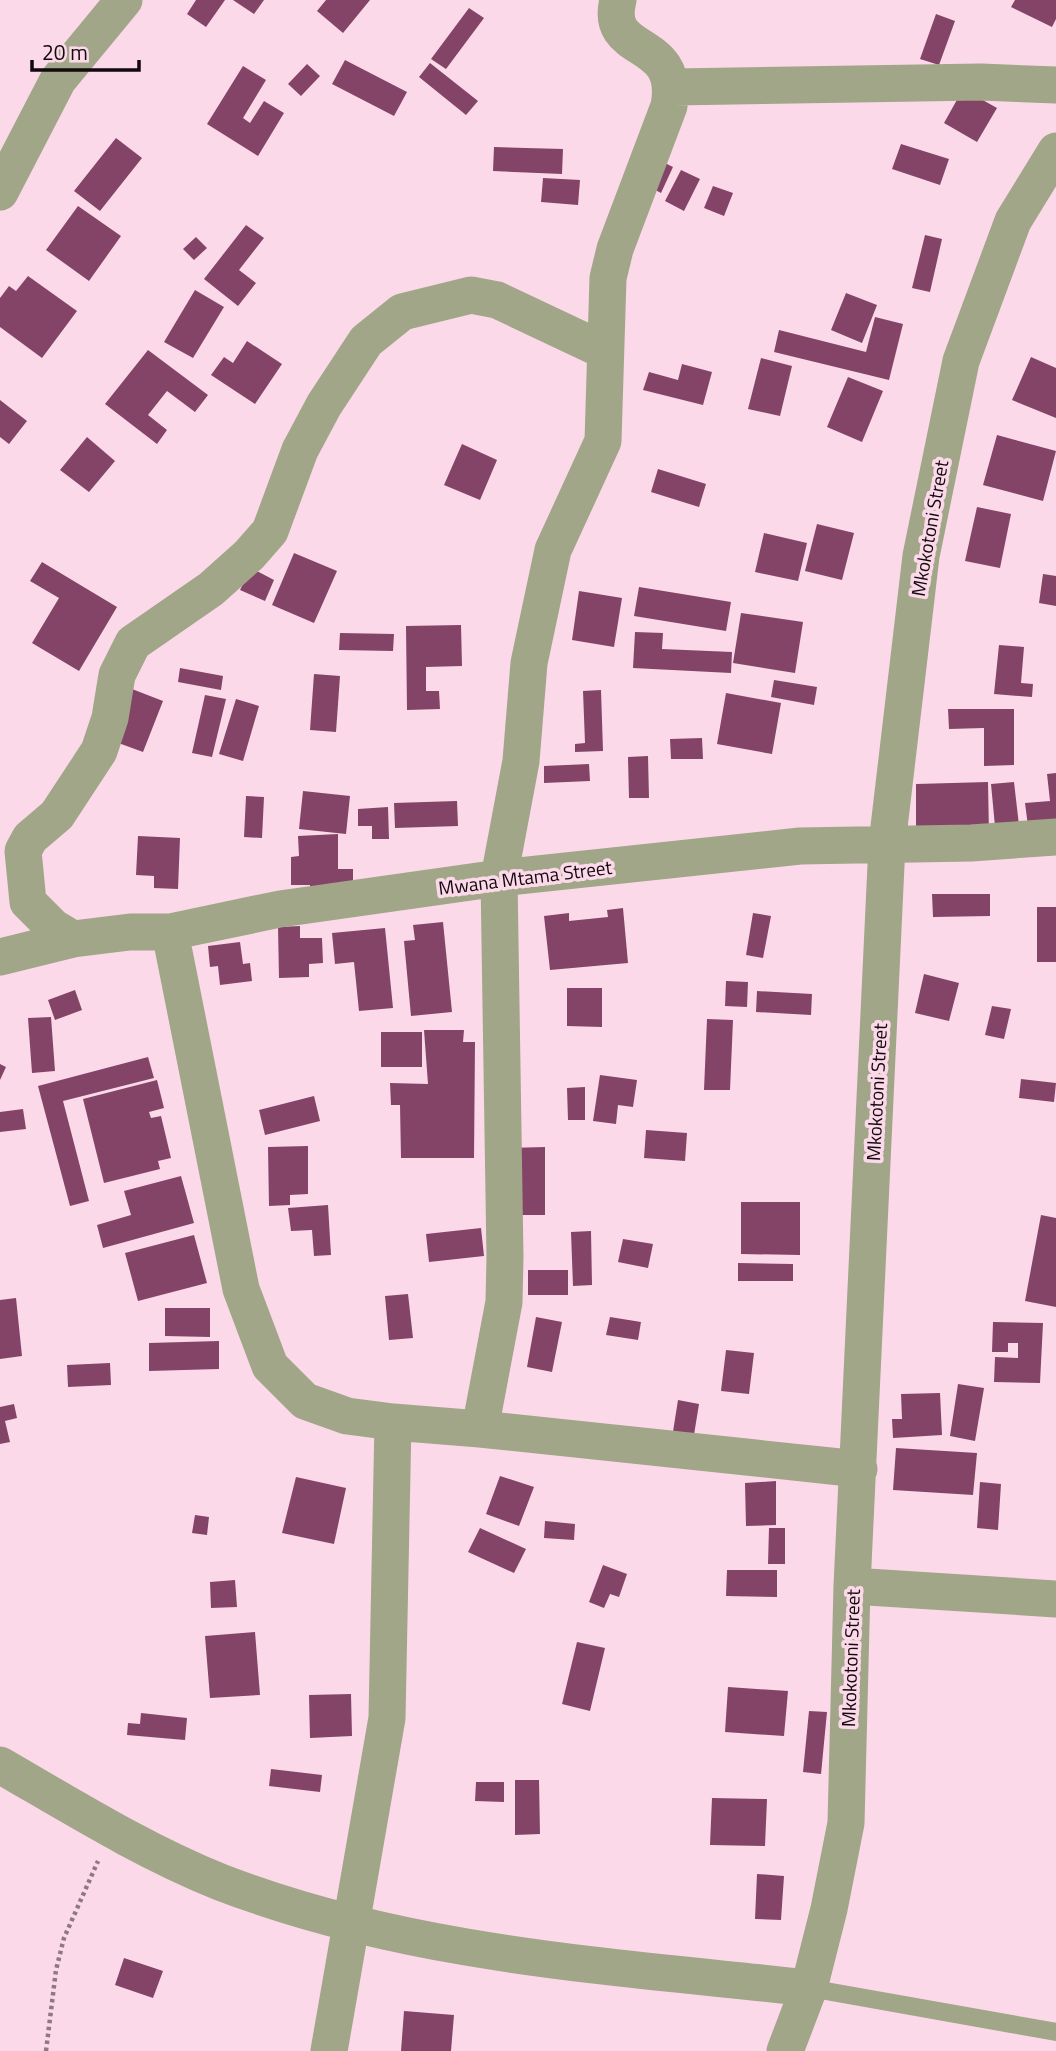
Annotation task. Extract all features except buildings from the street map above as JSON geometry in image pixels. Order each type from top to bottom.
[{"type":"street","points":[[0,192],[58,80],[124,0]]},
{"type":"street","points":[[480,1429],[504,1302],[499,878],[522,761],[529,663],[554,550],[603,441],[608,278],[669,106],[673,87],[669,72],[662,61],[623,35],[616,24],[618,0]]},
{"type":"street","points":[[673,87],[981,82],[1056,85]]},
{"type":"street","name":"Mkokotoni Street","points":[[785,2051],[809,1988],[829,1909],[846,1823],[852,1586],[887,844],[921,556],[961,361],[1013,221],[1056,151]]},
{"type":"street","points":[[73,939],[53,927],[28,902],[23,851],[30,838],[57,815],[99,751],[110,718],[117,675],[133,643],[211,589],[249,555],[270,531],[300,450],[324,405],[366,341],[402,312],[471,295],[497,300],[605,351]]},
{"type":"street","name":"Mwana Mtama Street","points":[[0,957],[73,939],[130,932],[170,932],[280,909],[499,878],[800,846],[971,843],[1056,836]]},
{"type":"street","points":[[170,932],[241,1289],[270,1366],[306,1401],[347,1416],[393,1422],[859,1469]]},
{"type":"street","points":[[329,2051],[387,1718],[393,1422]]},
{"type":"street","points":[[852,1586],[1056,1599]]},
{"type":"street","points":[[0,1765],[112,1829],[220,1881],[352,1924],[432,1943],[517,1958],[809,1988]]},
{"type":"lane","points":[[809,1988],[1056,2032]]},
{"type":"path","points":[[46,2051],[55,1970],[64,1938],[112,1829]]}]
